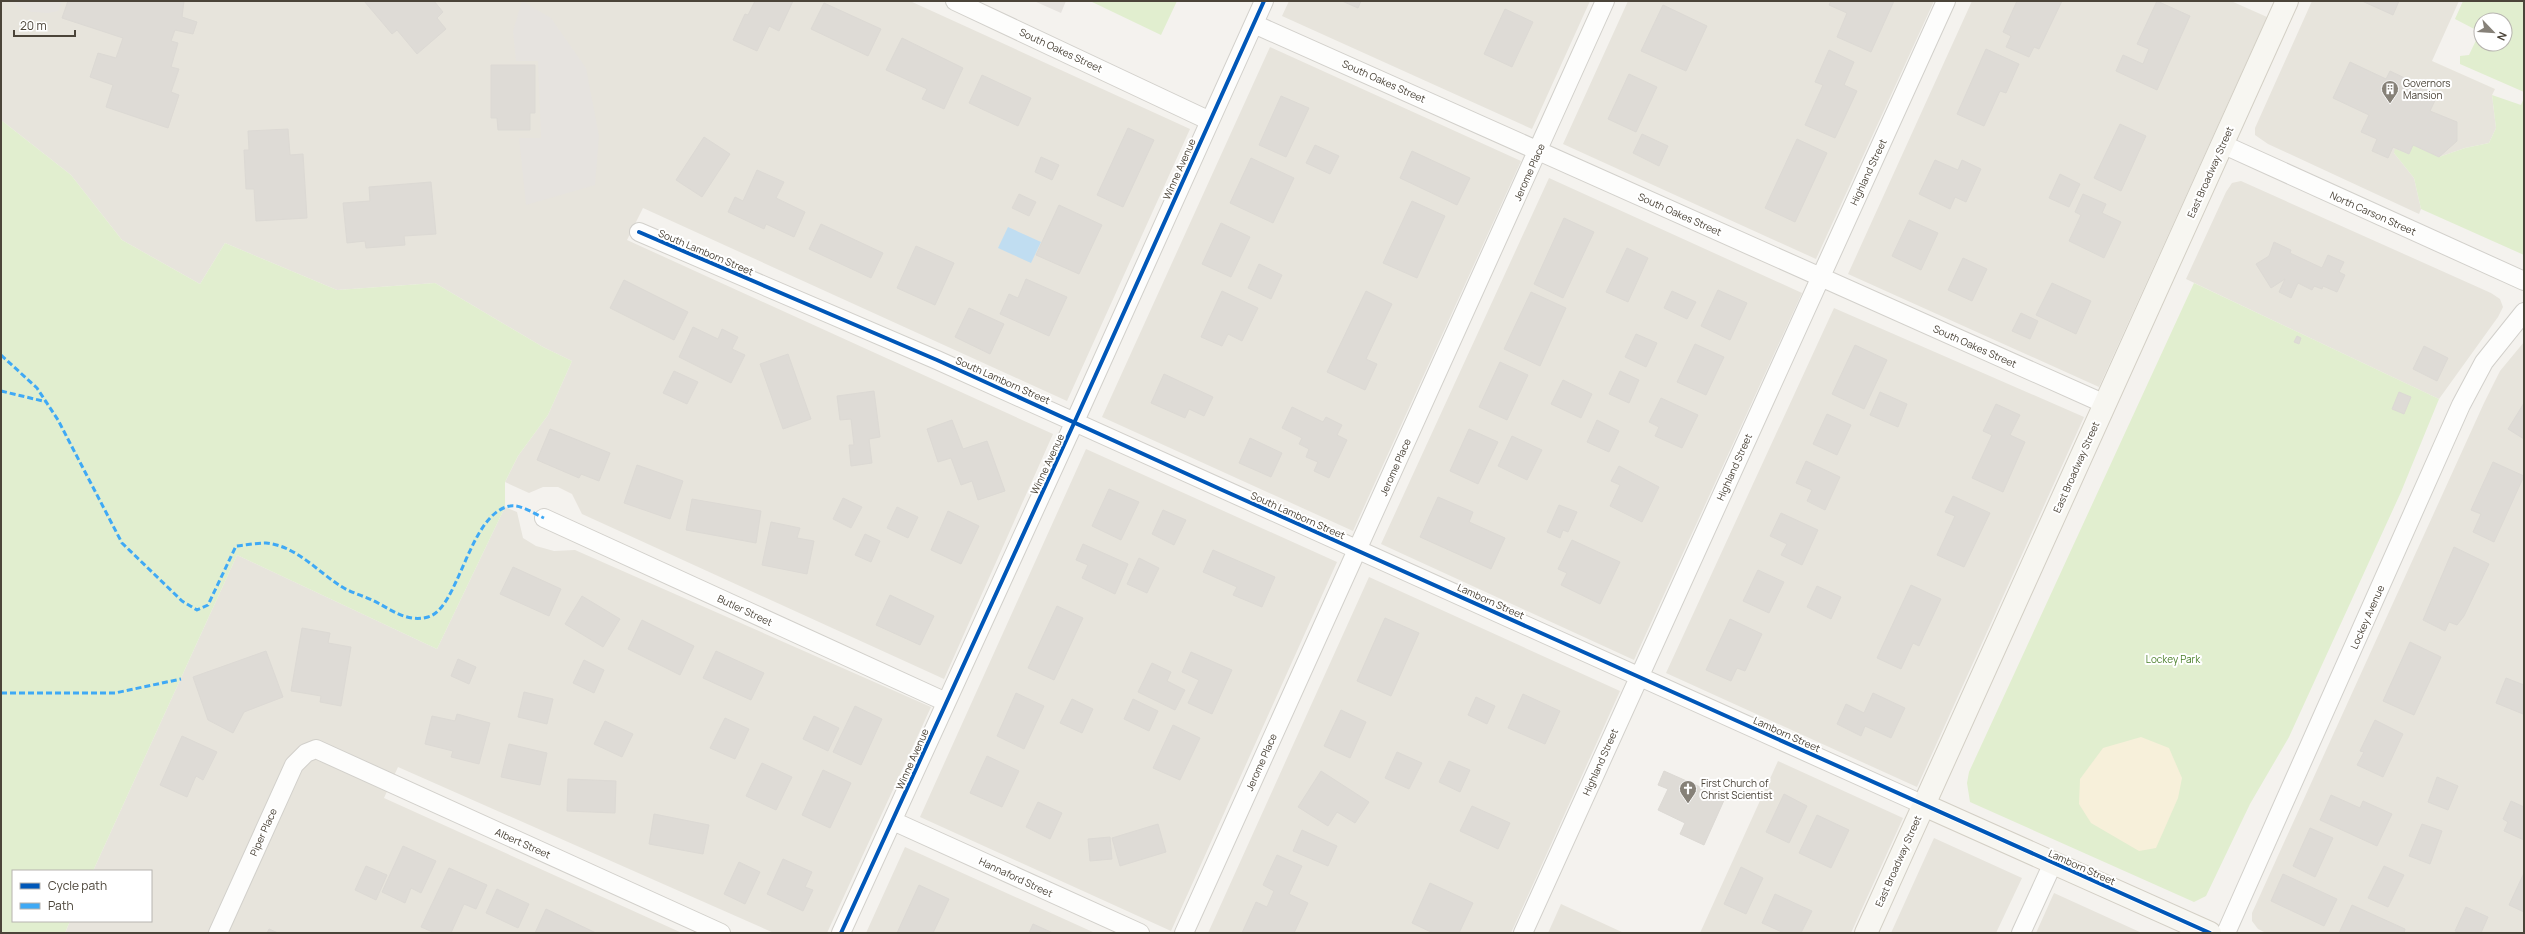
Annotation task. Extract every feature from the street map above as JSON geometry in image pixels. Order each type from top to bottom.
[{"type":"street","name":"South Oakes Street","points":[[955,1],[1210,120]]},
{"type":"street","name":"Winne Avenue","points":[[841,933],[1075,421],[1264,1]]},
{"type":"street","name":"Jerome Place","points":[[1184,933],[1605,1]]},
{"type":"street","name":"Highland Street","points":[[1523,933],[1638,676],[1946,1]]},
{"type":"street","name":"East Broadway Street","points":[[1866,933],[2222,144],[2284,2]]},
{"type":"street","name":"South Oakes Street","points":[[1254,24],[2105,404]]},
{"type":"street","name":"North Carson Street","points":[[2222,144],[2524,281]]},
{"type":"street","name":"South Lamborn Street","points":[[639,232],[1075,421],[1220,489],[1358,550]]},
{"type":"street","name":"Lockey Avenue","points":[[2226,933],[2461,405],[2484,362],[2524,312]]},
{"type":"street","name":"Butler Street","points":[[544,518],[946,702]]},
{"type":"street","name":"Lamborn Street","points":[[1358,550],[2210,933]]},
{"type":"street","name":"Piper Place","points":[[218,933],[294,764],[306,753],[316,749],[325,752]]},
{"type":"street","name":"Albert Street","points":[[325,752],[721,933]]},
{"type":"street","name":"Hannaford Street","points":[[893,821],[1140,933]]},
{"type":"street","points":[[2021,933],[2053,863]]},
{"type":"shaded area","points":[[1,1],[910,1],[1190,129],[1067,401],[643,208],[627,240],[1053,434],[944,679],[582,514],[572,494],[558,487],[543,487],[529,493],[505,482],[518,456],[548,415],[572,361],[543,347],[435,283],[337,290],[225,243],[200,284],[122,240],[71,175],[1,120]]},
{"type":"shaded area","points":[[13,1],[62,1],[58,11],[48,13],[32,12],[16,5]]},
{"type":"shaded area","points":[[522,1],[551,18],[586,68],[599,136],[595,185],[526,205],[519,138],[541,138],[538,61],[516,61],[513,31]]},
{"type":"shaded area","points":[[1034,1],[1066,1],[1061,13]]},
{"type":"shaded area","points":[[1289,1],[1590,1],[1532,129],[1282,16]]},
{"type":"shaded area","points":[[1628,1],[1934,1],[1816,259],[1563,144]]},
{"type":"shaded area","points":[[1972,1],[2231,1],[2267,17],[2099,387],[1848,274]]},
{"type":"shaded area","points":[[2312,1],[2459,1],[2432,61],[2495,89],[2492,95],[2496,128],[2489,143],[2465,148],[2439,157],[2414,145],[2409,154],[2394,153],[2414,178],[2421,209],[2419,214],[2268,144],[2255,135],[2255,128]]},
{"type":"shaded area","points":[[1270,47],[1521,161],[1353,531],[1102,417]]},
{"type":"shaded area","points":[[1549,178],[1802,293],[1634,660],[1381,544]]},
{"type":"shaded area","points":[[2241,181],[2491,293],[2500,299],[2503,307],[2498,317],[2439,399],[2186,279],[2226,192],[2232,183]]},
{"type":"shaded area","points":[[1834,308],[2084,417],[1917,787],[1666,673]]},
{"type":"shaded area","points":[[2524,342],[2524,933],[2266,933],[2258,929],[2252,921],[2252,913],[2484,403],[2500,371]]},
{"type":"shaded area","points":[[1086,449],[1337,562],[1171,931],[920,817]]},
{"type":"shaded area","points":[[505,507],[517,512],[523,538],[536,546],[554,551],[575,550],[931,707],[827,933],[774,933],[398,767],[384,798],[682,933],[65,933],[70,922],[152,922],[152,870],[93,870],[237,555],[437,649]]},
{"type":"shaded area","points":[[1369,577],[1620,691],[1511,933],[1208,933]]},
{"type":"shaded area","points":[[1778,761],[1903,818],[1851,933],[1700,933]]},
{"type":"shaded area","points":[[1934,838],[2022,878],[1996,933],[1891,933]]},
{"type":"shaded area","points":[[905,847],[1095,933],[866,933]]},
{"type":"shaded area","points":[[2054,893],[2142,933],[2036,933]]},
{"type":"shaded area","points":[[1561,904],[1624,933],[1548,933]]},
{"type":"green space","points":[[1090,1],[1177,1],[1161,35]]},
{"type":"green space","points":[[2463,1],[2524,1],[2524,92],[2460,64],[2460,56],[2469,55],[2473,47],[2473,52],[2513,52],[2513,12],[2473,12],[2473,28],[2455,19]]},
{"type":"green space","points":[[2492,95],[2521,105],[2524,98],[2524,255],[2421,209],[2414,178],[2394,153],[2395,149],[2409,154],[2413,145],[2439,157],[2465,148],[2489,143],[2496,128]]},
{"type":"green space","points":[[1,120],[71,175],[122,240],[200,284],[225,243],[337,290],[435,283],[543,347],[572,361],[548,415],[518,456],[505,482],[505,507],[437,649],[237,555],[93,870],[12,870],[12,922],[70,922],[65,933],[1,933]]},
{"type":"green space","name":"Lockey Park","points":[[2194,283],[2439,399],[2401,492],[2289,737],[2250,804],[2206,896],[2194,902],[1970,802],[1967,783],[1969,772]]},
{"type":"sand","points":[[2141,737],[2169,748],[2182,778],[2178,798],[2156,848],[2139,851],[2091,823],[2079,804],[2080,779],[2103,748]]},
{"type":"water","points":[[1008,227],[1041,242],[1031,263],[998,248]]},
{"type":"building","points":[[68,1],[184,1],[182,17],[197,22],[193,34],[175,30],[171,41],[178,43],[171,67],[179,69],[171,92],[179,95],[168,128],[106,107],[113,85],[90,77],[98,53],[116,58],[123,38],[62,18]]},
{"type":"building","points":[[364,1],[434,1],[443,12],[437,18],[446,29],[417,54],[397,30],[392,34]]},
{"type":"building","points":[[755,1],[793,1],[779,31],[769,26],[757,51],[733,40],[745,14],[748,15]]},
{"type":"building","points":[[1342,1],[1361,1],[1358,8]]},
{"type":"building","points":[[1831,1],[1894,1],[1871,52],[1837,37],[1847,13],[1829,5]]},
{"type":"building","points":[[2017,1],[2062,1],[2039,49],[2034,47],[2029,57],[2006,47],[2011,36],[2003,32]]},
{"type":"building","points":[[2157,1],[2190,16],[2157,90],[2116,71],[2123,55],[2143,64],[2149,49],[2137,44]]},
{"type":"building","points":[[2362,1],[2399,1],[2393,15]]},
{"type":"building","points":[[824,3],[881,29],[868,56],[811,29]]},
{"type":"building","points":[[1663,5],[1707,26],[1686,71],[1641,51]]},
{"type":"building","points":[[1505,9],[1533,22],[1512,67],[1484,54]]},
{"type":"building","points":[[902,38],[963,68],[944,109],[922,99],[927,89],[886,70]]},
{"type":"building","points":[[1986,49],[2019,64],[2006,93],[2000,91],[1984,126],[1957,114]]},
{"type":"building","points":[[1829,50],[1854,62],[1844,85],[1857,91],[1835,138],[1805,125],[1823,85],[1815,82]]},
{"type":"building","name":"Governors Mansion","points":[[2350,62],[2386,79],[2390,71],[2438,94],[2430,111],[2457,122],[2457,141],[2439,157],[2413,145],[2409,154],[2393,147],[2388,158],[2372,151],[2377,139],[2361,132],[2369,115],[2333,98]]},
{"type":"building","points":[[491,65],[535,65],[535,113],[530,113],[530,130],[498,130],[497,118],[491,118]]},
{"type":"building","points":[[1629,74],[1657,87],[1636,132],[1608,119]]},
{"type":"building","points":[[982,75],[1031,98],[1018,126],[969,103]]},
{"type":"building","points":[[1281,96],[1309,108],[1286,157],[1259,145]]},
{"type":"building","points":[[2120,124],[2146,136],[2121,191],[2094,178]]},
{"type":"building","points":[[1128,128],[1154,140],[1123,207],[1097,195]]},
{"type":"building","points":[[288,129],[290,155],[303,154],[307,218],[256,221],[254,189],[246,189],[244,150],[249,150],[248,131]]},
{"type":"building","points":[[1642,134],[1668,146],[1659,166],[1633,153]]},
{"type":"building","points":[[704,137],[730,154],[702,197],[676,180]]},
{"type":"building","points":[[1797,139],[1827,153],[1795,222],[1765,208]]},
{"type":"building","points":[[1315,145],[1339,156],[1330,174],[1306,163]]},
{"type":"building","points":[[1412,151],[1470,178],[1457,205],[1400,178]]},
{"type":"building","points":[[1041,157],[1059,165],[1052,180],[1035,172]]},
{"type":"building","points":[[1251,158],[1294,178],[1273,223],[1230,203]]},
{"type":"building","points":[[1935,160],[1958,170],[1962,160],[1981,169],[1966,202],[1955,197],[1950,209],[1919,194]]},
{"type":"building","points":[[757,170],[784,182],[776,198],[805,212],[794,237],[766,224],[764,229],[728,212],[735,197],[743,201]]},
{"type":"building","points":[[2060,174],[2080,184],[2069,207],[2049,198]]},
{"type":"building","points":[[431,182],[436,234],[404,236],[405,245],[366,248],[365,241],[347,243],[343,203],[370,201],[369,187]]},
{"type":"building","points":[[1019,194],[1036,202],[1029,216],[1012,208]]},
{"type":"building","points":[[2083,194],[2106,204],[2102,213],[2121,222],[2104,258],[2069,241],[2081,215],[2075,212]]},
{"type":"building","points":[[1412,201],[1445,216],[1417,278],[1383,263]]},
{"type":"building","points":[[1059,205],[1102,225],[1079,274],[1036,255]]},
{"type":"building","points":[[1564,218],[1594,232],[1563,298],[1534,284]]},
{"type":"building","points":[[1909,220],[1938,233],[1921,270],[1892,256]]},
{"type":"building","points":[[1221,223],[1250,237],[1231,277],[1202,264]]},
{"type":"building","points":[[821,224],[883,253],[871,278],[809,249]]},
{"type":"building","points":[[2274,242],[2291,250],[2290,253],[2322,268],[2328,255],[2344,262],[2339,272],[2345,275],[2337,292],[2323,286],[2322,289],[2314,286],[2312,290],[2298,283],[2291,298],[2279,292],[2285,279],[2271,288],[2256,264],[2269,256]]},
{"type":"building","points":[[916,246],[954,263],[935,305],[897,288]]},
{"type":"building","points":[[1627,248],[1648,258],[1628,302],[1606,292]]},
{"type":"building","points":[[1963,258],[1987,269],[1972,301],[1948,290]]},
{"type":"building","points":[[1259,264],[1282,275],[1271,299],[1248,288]]},
{"type":"building","points":[[1026,279],[1067,297],[1049,336],[1000,314],[1009,294],[1018,298]]},
{"type":"building","points":[[624,280],[688,312],[674,340],[610,308]]},
{"type":"building","points":[[2052,283],[2091,301],[2076,334],[2036,315]]},
{"type":"building","points":[[1718,290],[1747,303],[1730,340],[1701,326]]},
{"type":"building","points":[[1222,291],[1258,308],[1242,341],[1228,334],[1222,346],[1201,337]]},
{"type":"building","points":[[1366,291],[1392,304],[1366,359],[1377,364],[1365,390],[1327,372]]},
{"type":"building","points":[[1672,291],[1696,302],[1687,319],[1664,308]]},
{"type":"building","points":[[1531,292],[1566,308],[1540,366],[1504,349]]},
{"type":"building","points":[[969,308],[1004,324],[990,354],[955,337]]},
{"type":"building","points":[[2021,313],[2038,321],[2030,339],[2012,331]]},
{"type":"building","points":[[693,327],[718,339],[722,329],[738,337],[732,349],[745,355],[731,383],[679,357]]},
{"type":"building","points":[[1636,334],[1657,343],[1646,367],[1625,357]]},
{"type":"building","points":[[2297,336],[2301,338],[2299,344],[2294,342]]},
{"type":"building","points":[[1695,344],[1724,357],[1706,395],[1677,382]]},
{"type":"building","points":[[1855,345],[1887,360],[1864,409],[1832,394]]},
{"type":"building","points":[[2424,346],[2448,358],[2437,381],[2413,369]]},
{"type":"building","points":[[788,354],[811,419],[783,429],[760,364]]},
{"type":"building","points":[[1500,362],[1528,375],[1507,420],[1479,407]]},
{"type":"building","points":[[674,371],[698,382],[687,404],[663,393]]},
{"type":"building","points":[[1620,371],[1639,380],[1629,403],[1609,394]]},
{"type":"building","points":[[1164,374],[1213,397],[1204,416],[1189,409],[1185,418],[1151,403]]},
{"type":"building","points":[[1563,380],[1592,394],[1581,418],[1551,404]]},
{"type":"building","points":[[874,391],[880,437],[869,439],[872,463],[851,466],[849,445],[854,445],[851,419],[840,420],[837,396]]},
{"type":"building","points":[[1880,392],[1907,404],[1898,427],[1870,415]]},
{"type":"building","points":[[2399,392],[2411,397],[2404,414],[2392,409]]},
{"type":"building","points":[[1661,398],[1698,415],[1682,448],[1655,436],[1659,427],[1649,422]]},
{"type":"building","points":[[2524,403],[2524,439],[2508,429]]},
{"type":"building","points":[[1996,404],[2020,415],[2010,435],[2025,442],[2003,492],[1972,478],[1992,435],[1983,431]]},
{"type":"building","points":[[1292,407],[1323,422],[1326,417],[1342,425],[1337,435],[1347,440],[1329,478],[1314,471],[1318,462],[1306,457],[1309,449],[1299,444],[1302,438],[1282,428]]},
{"type":"building","points":[[1827,414],[1851,425],[1837,455],[1813,444]]},
{"type":"building","points":[[952,420],[963,449],[987,441],[1005,491],[978,500],[972,481],[961,485],[951,458],[938,462],[927,429]]},
{"type":"building","points":[[1597,420],[1619,431],[1609,452],[1587,442]]},
{"type":"building","points":[[550,429],[610,453],[599,481],[581,474],[579,478],[537,460]]},
{"type":"building","points":[[1469,429],[1498,442],[1478,484],[1450,471]]},
{"type":"building","points":[[1512,436],[1542,450],[1527,480],[1498,466]]},
{"type":"building","points":[[1250,438],[1282,453],[1271,477],[1239,463]]},
{"type":"building","points":[[1806,461],[1840,477],[1825,510],[1807,501],[1812,490],[1796,483]]},
{"type":"building","points":[[2493,462],[2524,476],[2494,542],[2473,532],[2481,514],[2471,510]]},
{"type":"building","points":[[637,465],[683,481],[670,519],[624,503]]},
{"type":"building","points":[[1619,466],[1659,487],[1642,522],[1610,506],[1620,485],[1611,481]]},
{"type":"building","points":[[1109,489],[1139,502],[1121,540],[1092,526]]},
{"type":"building","points":[[1953,496],[1990,513],[1964,567],[1937,555],[1955,516],[1945,512]]},
{"type":"building","points":[[1438,497],[1473,512],[1469,522],[1505,538],[1491,569],[1420,537]]},
{"type":"building","points":[[843,498],[862,507],[851,528],[833,519]]},
{"type":"building","points":[[692,499],[761,511],[756,543],[686,530]]},
{"type":"building","points":[[1559,505],[1577,512],[1568,532],[1563,530],[1560,538],[1547,532]]},
{"type":"building","points":[[897,507],[918,517],[908,538],[887,528]]},
{"type":"building","points":[[1163,510],[1186,520],[1174,545],[1152,534]]},
{"type":"building","points":[[948,511],[979,526],[961,564],[931,550]]},
{"type":"building","points":[[1781,513],[1818,530],[1802,565],[1781,555],[1787,544],[1770,536]]},
{"type":"building","points":[[771,522],[800,528],[797,538],[814,541],[807,574],[762,565]]},
{"type":"building","points":[[865,534],[880,541],[871,562],[855,555]]},
{"type":"building","points":[[1572,540],[1620,562],[1600,604],[1561,585],[1567,573],[1558,569]]},
{"type":"building","points":[[1083,544],[1128,564],[1115,594],[1082,578],[1088,565],[1076,560]]},
{"type":"building","points":[[2454,547],[2489,564],[2464,616],[2457,625],[2449,622],[2445,631],[2423,620]]},
{"type":"building","points":[[1213,550],[1275,577],[1262,607],[1233,595],[1237,587],[1203,572]]},
{"type":"building","points":[[1139,558],[1159,568],[1147,593],[1127,584]]},
{"type":"building","points":[[513,567],[561,589],[549,616],[500,594]]},
{"type":"building","points":[[1758,570],[1784,582],[1769,613],[1743,601]]},
{"type":"building","points":[[1911,585],[1941,599],[1919,646],[1913,643],[1901,669],[1877,658]]},
{"type":"building","points":[[1817,586],[1841,597],[1831,619],[1807,607]]},
{"type":"building","points":[[890,595],[934,616],[920,645],[876,625]]},
{"type":"building","points":[[582,596],[620,619],[603,647],[565,624]]},
{"type":"building","points":[[1057,606],[1083,618],[1054,680],[1028,668]]},
{"type":"building","points":[[1385,618],[1419,633],[1391,696],[1357,681]]},
{"type":"building","points":[[1730,619],[1762,634],[1745,671],[1737,668],[1731,681],[1706,670]]},
{"type":"building","points":[[642,620],[694,646],[680,675],[628,649]]},
{"type":"building","points":[[302,628],[330,633],[328,643],[351,647],[341,706],[320,702],[321,696],[291,691]]},
{"type":"building","points":[[2410,642],[2441,657],[2414,715],[2383,701]]},
{"type":"building","points":[[266,651],[283,697],[244,712],[233,733],[208,720],[193,677]]},
{"type":"building","points":[[716,651],[764,673],[751,700],[703,678]]},
{"type":"building","points":[[1191,652],[1232,670],[1212,714],[1188,703],[1199,680],[1182,672]]},
{"type":"building","points":[[458,659],[476,667],[469,684],[451,676]]},
{"type":"building","points":[[584,660],[604,670],[594,693],[573,683]]},
{"type":"building","points":[[1152,663],[1171,672],[1167,681],[1185,690],[1175,710],[1138,692]]},
{"type":"building","points":[[2506,678],[2524,685],[2523,714],[2496,703]]},
{"type":"building","points":[[524,692],[553,699],[547,724],[518,717]]},
{"type":"building","points":[[1016,693],[1044,706],[1024,749],[997,736]]},
{"type":"building","points":[[1873,693],[1905,708],[1891,738],[1865,726],[1861,736],[1837,724],[1846,704],[1864,713]]},
{"type":"building","points":[[1523,694],[1560,711],[1545,744],[1508,728]]},
{"type":"building","points":[[1476,697],[1495,706],[1487,724],[1468,715]]},
{"type":"building","points":[[1072,699],[1093,709],[1082,733],[1060,723]]},
{"type":"building","points":[[1133,699],[1158,711],[1149,731],[1124,719]]},
{"type":"building","points":[[855,706],[882,719],[861,765],[833,752]]},
{"type":"building","points":[[1341,710],[1366,722],[1350,758],[1324,746]]},
{"type":"building","points":[[457,714],[490,723],[479,764],[451,757],[453,751],[425,744],[432,716],[455,721]]},
{"type":"building","points":[[814,716],[839,728],[828,751],[803,739]]},
{"type":"building","points":[[725,718],[749,729],[735,759],[710,748]]},
{"type":"building","points":[[2375,720],[2403,734],[2383,777],[2357,765],[2364,752],[2360,751]]},
{"type":"building","points":[[605,721],[633,734],[622,757],[594,744]]},
{"type":"building","points":[[1173,725],[1200,738],[1180,780],[1153,768]]},
{"type":"building","points":[[182,736],[217,752],[203,780],[196,776],[187,797],[160,785]]},
{"type":"building","points":[[509,744],[547,753],[540,785],[501,777]]},
{"type":"building","points":[[1397,752],[1422,763],[1409,789],[1385,778]]},
{"type":"building","points":[[987,756],[1019,771],[1002,807],[970,793]]},
{"type":"building","points":[[1449,761],[1470,770],[1460,792],[1439,782]]},
{"type":"building","points":[[762,763],[792,777],[776,810],[746,796]]},
{"type":"building","points":[[823,770],[851,783],[830,828],[802,815]]},
{"type":"building","points":[[1321,771],[1369,802],[1355,823],[1337,812],[1328,826],[1298,807]]},
{"type":"building","points":[[1664,771],[1725,798],[1704,845],[1680,834],[1685,823],[1658,810],[1668,789],[1658,785]]},
{"type":"building","points":[[2437,777],[2458,786],[2448,810],[2428,802]]},
{"type":"building","points":[[568,779],[616,781],[615,813],[567,811]]},
{"type":"building","points":[[1784,794],[1807,806],[1789,843],[1766,832]]},
{"type":"building","points":[[2331,795],[2360,808],[2363,801],[2392,814],[2377,846],[2320,820]]},
{"type":"building","points":[[2511,801],[2524,807],[2524,840],[2504,831],[2508,822],[2503,819]]},
{"type":"building","points":[[1038,802],[1062,813],[1050,839],[1026,827]]},
{"type":"building","points":[[1472,806],[1510,823],[1498,849],[1460,831]]},
{"type":"building","points":[[654,814],[709,825],[703,854],[649,844]]},
{"type":"building","points":[[1817,815],[1849,830],[1831,868],[1799,853]]},
{"type":"building","points":[[1158,824],[1166,852],[1120,866],[1112,838]]},
{"type":"building","points":[[2422,824],[2442,831],[2430,864],[2409,856]]},
{"type":"building","points":[[2310,828],[2333,838],[2315,877],[2293,866]]},
{"type":"building","points":[[1302,830],[1337,846],[1328,866],[1293,851]]},
{"type":"building","points":[[1110,837],[1112,859],[1090,861],[1088,839]]},
{"type":"building","points":[[403,846],[436,861],[421,893],[411,888],[405,903],[382,892]]},
{"type":"building","points":[[1277,855],[1302,866],[1289,894],[1308,903],[1294,933],[1242,933],[1256,902],[1267,907],[1274,891],[1263,885]]},
{"type":"building","points":[[783,859],[812,872],[805,887],[813,890],[803,911],[767,894]]},
{"type":"building","points":[[739,862],[760,872],[745,904],[724,894]]},
{"type":"building","points":[[366,866],[387,875],[376,900],[355,890]]},
{"type":"building","points":[[2384,866],[2404,875],[2388,907],[2368,898]]},
{"type":"building","points":[[1741,867],[1763,878],[1746,914],[1724,904]]},
{"type":"building","points":[[449,868],[487,885],[476,909],[464,904],[451,933],[435,933],[421,927]]},
{"type":"building","points":[[2524,873],[2524,912],[2509,905]]},
{"type":"building","points":[[2283,874],[2337,899],[2324,926],[2271,901]]},
{"type":"building","points":[[1430,883],[1473,903],[1459,933],[1433,933],[1412,923]]},
{"type":"building","points":[[919,885],[949,899],[933,933],[897,933]]},
{"type":"building","points":[[497,889],[529,904],[518,928],[486,913]]},
{"type":"building","points":[[1775,894],[1812,911],[1801,933],[1784,933],[1762,923]]},
{"type":"building","points":[[2352,905],[2405,929],[2404,933],[2339,933]]},
{"type":"building","points":[[2466,907],[2488,917],[2481,933],[2461,933],[2455,931]]},
{"type":"building","points":[[546,909],[596,933],[535,933]]},
{"type":"building","points":[[1033,924],[1053,933],[1029,933]]},
{"type":"building","points":[[269,929],[278,933],[267,933]]},
{"type":"marked path","points":[[1,355],[37,388],[58,420],[122,543],[182,601],[197,610],[208,605],[236,546],[266,543],[287,549],[351,592],[372,600],[399,614],[413,618],[428,617],[439,610],[448,597],[474,542],[484,525],[496,512],[510,506],[518,506],[544,518]]},
{"type":"marked path","points":[[1,391],[47,402]]},
{"type":"marked path","points":[[1,693],[115,693],[181,679]]},
{"type":"cycle path","points":[[841,933],[1075,421],[1264,1]]},
{"type":"cycle path","points":[[639,232],[937,360],[1220,489],[2210,933]]},
{"type":"place","name":"Governors Mansion","points":[[2390,104]]},
{"type":"place","name":"First Church of Christ Scientist","points":[[1688,804]]}]
